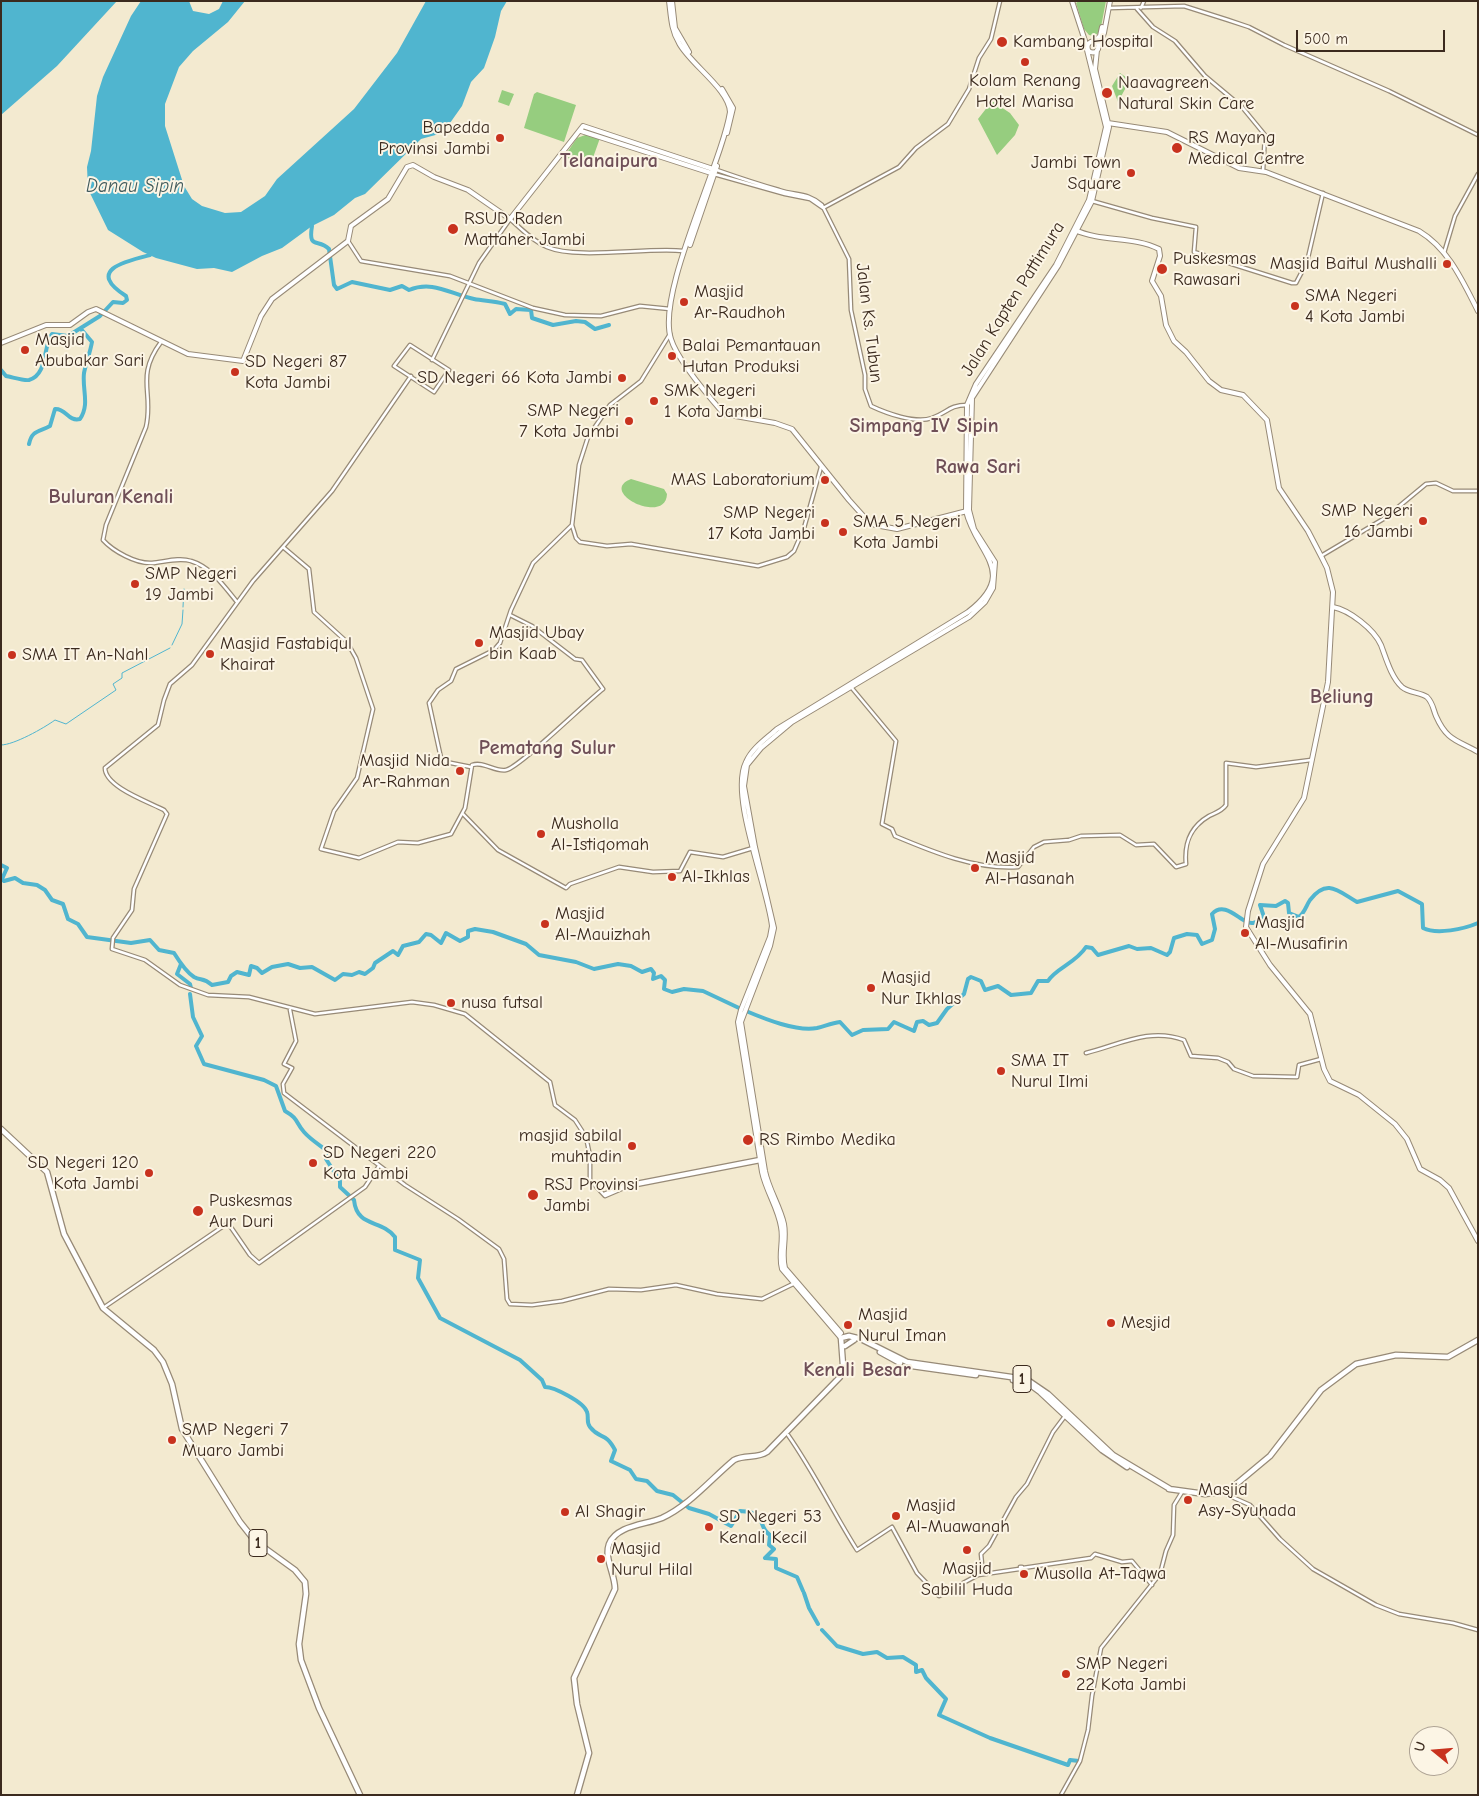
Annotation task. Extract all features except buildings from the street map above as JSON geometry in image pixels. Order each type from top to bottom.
[{"type":"highway","name":"1","points":[[1,1129],[47,1172],[64,1234],[104,1308],[154,1350],[161,1359],[172,1384],[182,1429],[250,1536],[300,1574],[305,1582],[306,1594],[298,1644],[301,1660],[319,1708],[360,1795]]},
{"type":"highway","name":"1","points":[[853,1338],[907,1365],[1026,1383],[1073,1420]]},
{"type":"highway","name":"1","points":[[842,1339],[853,1338],[867,1342],[907,1362],[1029,1381],[1044,1391],[1114,1459],[1157,1485],[1182,1492],[1223,1493]]},
{"type":"highway","points":[[845,1346],[853,1338]]},
{"type":"highway","points":[[577,1795],[589,1753],[577,1704],[574,1678],[615,1589],[608,1547],[614,1535],[620,1531],[662,1518],[685,1504],[739,1457],[765,1454],[843,1376],[846,1365],[845,1346],[842,1339]]},
{"type":"highway","points":[[725,1469],[742,1459],[764,1457],[788,1435],[841,1374],[842,1339]]},
{"type":"highway","points":[[1223,1493],[1235,1486],[1270,1456],[1321,1390],[1348,1369],[1364,1361],[1393,1355],[1450,1357],[1478,1340]]},
{"type":"main road","points":[[671,1],[675,28],[682,43],[725,93],[733,108],[731,122],[685,251],[670,309],[670,334],[680,356],[726,414],[786,424],[796,431],[850,499]]},
{"type":"main road","name":"Jalan Kapten Pattimura","points":[[969,414],[967,405],[972,390],[991,366],[1057,266],[1092,201],[1108,135],[1108,123],[1072,1]]},
{"type":"main road","points":[[1082,35],[1092,42],[1098,49],[1091,53],[1087,48],[1092,42],[1101,32],[1108,1]]},
{"type":"main road","name":"Jalan Kapten Pattimura","points":[[1098,88],[1095,60],[1104,33],[1108,1]]},
{"type":"main road","points":[[1108,123],[1162,130],[1235,166],[1263,171],[1419,232],[1444,254],[1455,268],[1478,311]]},
{"type":"main road","name":"Jalan Kapten Pattimura","points":[[1076,230],[1089,200],[1108,123]]},
{"type":"main road","points":[[1,343],[46,326],[70,325],[90,310],[98,310],[192,355],[244,361],[267,305],[294,280],[348,241],[351,226],[388,199],[403,172],[413,165],[434,177],[468,190],[510,220],[582,129],[713,171]]},
{"type":"main road","points":[[1076,230],[1133,240],[1159,249],[1160,256],[1152,281],[1163,303],[1170,336],[1209,382],[1221,390],[1245,396],[1267,420],[1279,488],[1308,531],[1327,568],[1333,592],[1328,682],[1303,802],[1263,864],[1246,918],[1246,926],[1270,965],[1310,1014],[1321,1059],[1332,1084],[1359,1095],[1395,1124],[1407,1139],[1420,1169],[1440,1180],[1449,1188],[1478,1241]]},
{"type":"main road","points":[[670,334],[674,300],[690,238]]},
{"type":"main road","name":"Jalan Kapten Pattimura","points":[[967,510],[969,414],[972,398],[984,376]]},
{"type":"main road","points":[[752,418],[792,429],[870,522],[884,528],[897,529],[967,510],[970,527],[992,562],[991,587],[976,606],[851,687],[831,697]]},
{"type":"main road","points":[[1333,607],[1346,611],[1362,623],[1378,641],[1385,659],[1402,687],[1428,697],[1439,721],[1451,738],[1459,744],[1478,752]]},
{"type":"main road","points":[[853,1338],[835,1324],[793,1284],[781,1264],[781,1225],[767,1190],[760,1160],[740,1024],[748,997],[774,933],[774,922],[753,848],[744,786],[748,761],[779,732],[831,697],[921,643]]},
{"type":"main road","points":[[751,833],[760,874]]},
{"type":"main road","points":[[744,1053],[767,1181],[784,1224],[784,1264],[787,1272],[842,1339]]},
{"type":"main road","points":[[835,1324],[842,1339]]},
{"type":"street","points":[[713,171],[810,199],[822,207],[892,171],[902,164],[916,148],[944,128],[954,115],[968,89],[979,58],[991,39],[1000,1]]},
{"type":"street","points":[[1139,8],[1144,1]]},
{"type":"street","points":[[1108,8],[1189,6],[1248,27],[1284,45],[1389,91],[1478,135]]},
{"type":"street","points":[[1139,8],[1153,27],[1175,41],[1205,76],[1246,111],[1265,135],[1263,171]]},
{"type":"street","points":[[1444,254],[1455,216],[1478,174]]},
{"type":"street","points":[[1092,201],[1152,218],[1196,226],[1194,252],[1268,274],[1287,283],[1296,282],[1305,269],[1323,193]]},
{"type":"street","name":"Jalan Ks. Tubun","points":[[822,207],[849,259],[851,310],[870,405],[920,420],[931,418],[953,406],[967,405]]},
{"type":"street","points":[[432,360],[479,264],[510,220],[532,237],[552,248],[585,252],[685,251]]},
{"type":"street","points":[[348,241],[361,261],[441,274],[469,282],[528,307],[565,315],[601,316],[640,306],[670,309]]},
{"type":"street","points":[[670,334],[641,381],[610,405],[588,437],[579,465],[572,525],[576,538],[580,542],[607,546],[631,544],[758,566],[787,556],[794,551],[804,528],[822,465]]},
{"type":"street","points":[[162,340],[149,361],[146,385],[149,413],[146,427],[106,525],[103,540],[121,553],[146,562],[185,559],[195,562],[216,578],[237,602]]},
{"type":"street","points":[[408,346],[449,370],[434,392],[410,376],[394,366],[408,346]]},
{"type":"street","points":[[410,376],[353,461],[319,507],[237,602],[192,664],[170,684],[158,725],[105,768],[107,776],[118,787],[167,813],[134,888],[132,910],[111,943],[114,950],[148,961],[186,988],[208,995],[249,997],[315,1014],[410,1002],[438,1006],[470,1018],[550,1082],[556,1105],[575,1120],[586,1136],[590,1156],[590,1180],[604,1195],[622,1186],[760,1160]]},
{"type":"street","points":[[1320,556],[1385,518],[1426,484],[1436,483],[1454,491],[1478,491]]},
{"type":"street","points":[[510,614],[532,626],[575,659],[582,660],[603,689],[526,757],[509,769],[503,770],[481,764],[471,766],[446,762],[441,758],[429,702],[438,690],[452,681],[456,669],[494,650],[500,643],[510,614],[522,585],[536,559],[572,525]]},
{"type":"street","points":[[283,547],[309,569],[314,612],[347,642],[358,664],[373,708],[358,776],[334,810],[321,850],[362,858],[398,842],[418,842],[451,834],[463,814],[471,766]]},
{"type":"street","points":[[851,687],[896,741],[882,822],[892,829],[895,836],[954,858],[984,865],[1016,867],[1034,847],[1044,842],[1069,840],[1081,836],[1120,835],[1136,845],[1154,844],[1176,867],[1186,864],[1186,844],[1189,834],[1205,818],[1222,810],[1226,805],[1226,763],[1256,767],[1311,760]]},
{"type":"street","points":[[463,814],[498,850],[566,888],[570,884],[619,867],[653,872],[680,871],[690,852],[724,857],[753,848]]},
{"type":"street","points":[[290,1009],[296,1041],[284,1064],[292,1068],[283,1085],[284,1093],[379,1166],[498,1249],[504,1259],[507,1299],[512,1305],[562,1301],[609,1289],[641,1290],[676,1285],[717,1294],[762,1299],[793,1284]]},
{"type":"street","points":[[1086,1054],[1147,1036],[1167,1036],[1184,1040],[1191,1056],[1218,1058],[1228,1062],[1236,1069],[1258,1076],[1296,1077],[1299,1065],[1321,1059]]},
{"type":"street","points":[[104,1308],[228,1223],[250,1256],[259,1263],[365,1187],[379,1166]]},
{"type":"street","points":[[983,1574],[982,1554],[989,1546],[1016,1497],[1028,1484],[1052,1432],[1066,1415]]},
{"type":"street","points":[[788,1435],[817,1477],[836,1517],[857,1550],[892,1527],[917,1573],[939,1596],[983,1574],[1091,1558],[1095,1554],[1122,1562],[1132,1561],[1152,1585]]},
{"type":"street","points":[[1061,1795],[1080,1760],[1101,1648],[1160,1574],[1165,1553],[1173,1536],[1174,1506],[1182,1492]]},
{"type":"street","points":[[1223,1493],[1250,1505],[1280,1539],[1313,1569],[1376,1605],[1399,1614],[1453,1623],[1478,1630]]},
{"type":"green space","points":[[1079,1],[1106,1],[1100,32],[1094,36],[1089,35],[1084,29],[1076,3]]},
{"type":"green space","points":[[1120,73],[1130,80],[1118,102],[1112,86]]},
{"type":"green space","points":[[502,90],[514,94],[509,106],[498,102]]},
{"type":"green space","points":[[537,92],[576,105],[564,142],[524,128],[534,94]]},
{"type":"green space","points":[[992,101],[1010,113],[1019,125],[1015,135],[997,155],[978,119]]},
{"type":"green space","points":[[588,134],[600,138],[590,166],[564,157],[577,138]]},
{"type":"green space","points":[[631,479],[664,489],[667,494],[664,503],[656,507],[646,507],[627,498],[622,491],[623,485]]},
{"type":"water","points":[[1,1],[117,1],[57,66],[1,115]]},
{"type":"water","name":"Danau Sipin","points":[[141,1],[189,1],[193,11],[209,14],[219,9],[223,1],[245,1],[228,22],[193,51],[179,67],[165,104],[165,126],[184,186],[192,199],[202,206],[225,213],[241,212],[265,196],[277,179],[354,109],[397,53],[426,1],[507,1],[501,11],[495,37],[484,68],[471,82],[462,106],[450,123],[442,127],[439,134],[421,139],[365,194],[355,198],[334,215],[312,226],[282,248],[232,272],[214,268],[197,269],[156,258],[143,252],[108,230],[88,189],[87,167],[91,151],[97,96],[103,77],[131,16]]},
{"type":"waterway","points":[[312,226],[311,238],[313,241],[329,249],[334,285],[337,289],[352,282],[390,290],[402,286],[409,290],[426,286],[434,287],[465,297],[505,304],[510,314],[516,309],[531,310],[532,318],[553,325],[576,321],[585,322],[595,329],[609,325]]},
{"type":"waterway","points":[[1,370],[6,376],[29,380],[35,377],[42,366],[52,334],[68,336],[100,316],[113,302],[123,303],[127,300],[126,296],[114,287],[109,279],[109,273],[114,268],[130,260],[150,255]]},
{"type":"waterway","points":[[29,444],[30,439],[36,432],[50,426],[55,409],[59,409],[73,419],[80,419],[83,413],[85,408],[84,373],[92,342],[81,329]]},
{"type":"waterway","points":[[183,607],[184,589]]},
{"type":"waterway","points":[[172,645],[182,624],[183,610]]},
{"type":"waterway","points":[[1,745],[21,739],[55,720],[66,724],[116,690],[113,684],[122,678],[122,673],[170,648]]},
{"type":"waterway","points":[[1,865],[7,868],[2,879],[4,881],[15,878],[23,883],[37,885],[45,890],[52,900],[63,904],[68,919],[78,924],[87,937],[131,943],[150,940],[159,950],[174,953],[191,975],[212,985],[228,982],[231,976],[237,972],[249,975],[251,966],[257,968],[262,973],[272,967],[288,964],[300,968],[312,967],[335,980],[343,974],[352,975],[359,972],[365,974],[373,968],[375,963],[393,951],[398,955],[403,946],[419,942],[426,934],[431,935],[441,943],[446,933],[460,941],[468,937],[468,931],[475,929],[493,932],[526,944],[539,955],[576,962],[594,969],[618,964],[631,966],[642,972],[651,969],[654,973],[653,979],[661,976],[665,980],[664,989],[672,992],[684,989],[703,991],[739,1008]]},
{"type":"waterway","points":[[746,1011],[781,1024],[800,1028],[817,1028],[840,1022],[852,1035],[863,1030],[888,1029],[894,1022],[914,1031],[917,1022],[923,1021],[929,1025],[937,1023],[947,1009],[964,994],[968,979],[971,977],[981,981],[985,990],[998,986],[1011,995],[1031,993],[1038,981],[1048,981],[1056,972],[1082,953],[1086,947],[1092,948],[1098,955],[1129,946],[1137,949],[1151,948],[1167,955],[1170,952],[1174,938],[1187,934],[1197,935],[1202,944],[1212,940],[1215,929],[1212,914],[1217,910],[1223,909],[1249,923],[1253,923],[1264,917],[1260,905],[1276,906],[1285,901],[1288,903],[1289,913],[1299,917],[1316,893],[1327,888],[1338,891],[1357,902],[1398,891],[1422,904],[1423,928],[1429,930],[1450,930],[1478,923]]},
{"type":"waterway","points":[[181,964],[177,974],[190,984],[191,988]]},
{"type":"waterway","points":[[190,994],[193,1017],[202,1036],[196,1046],[204,1064],[264,1080],[276,1086],[285,1111],[295,1119],[309,1137],[326,1150],[326,1159],[340,1181],[340,1187],[354,1200],[360,1215],[389,1231],[395,1237],[395,1250],[420,1260],[418,1278],[440,1318],[520,1360],[542,1380],[545,1387],[561,1392],[585,1408],[590,1427],[608,1440],[615,1450],[611,1461],[630,1470],[636,1479],[647,1481],[657,1491],[673,1495],[689,1508],[709,1514],[731,1526],[740,1511],[749,1512],[759,1517],[763,1528],[770,1535],[769,1545],[774,1549],[765,1558],[776,1559],[776,1568],[797,1577],[803,1591]]},
{"type":"waterway","points":[[804,1593],[809,1608],[818,1624]]},
{"type":"waterway","points":[[822,1630],[837,1646],[863,1654],[877,1652],[887,1658],[903,1657],[916,1665],[916,1672],[922,1670],[926,1678],[946,1699],[939,1715],[990,1738],[1068,1765],[1070,1760],[1079,1761]]},
{"type":"place","name":"Kambang Hospital","points":[[1002,42]]},
{"type":"place","name":"Kolam Renang Hotel Marisa","points":[[1025,62]]},
{"type":"place","name":"Naavagreen Natural Skin Care","points":[[1107,93]]},
{"type":"place","name":"Bapedda Provinsi Jambi","points":[[500,138]]},
{"type":"place","name":"RS Mayang Medical Centre","points":[[1177,148]]},
{"type":"place","name":"Jambi Town Square","points":[[1131,173]]},
{"type":"place","name":"RSUD Raden Mattaher Jambi","points":[[453,229]]},
{"type":"place","name":"Masjid Baitul Mushalli","points":[[1447,264]]},
{"type":"place","name":"Puskesmas Rawasari","points":[[1162,269]]},
{"type":"place","name":"Masjid Ar-Raudhoh","points":[[684,302]]},
{"type":"place","name":"SMA Negeri 4 Kota Jambi","points":[[1295,306]]},
{"type":"place","name":"Masjid Abubakar Sari","points":[[25,350]]},
{"type":"place","name":"Balai Pemantauan Hutan Produksi","points":[[672,356]]},
{"type":"place","name":"SD Negeri 87 Kota Jambi","points":[[235,372]]},
{"type":"place","name":"SD Negeri 66 Kota Jambi","points":[[622,378]]},
{"type":"place","name":"SMK Negeri 1 Kota Jambi","points":[[654,401]]},
{"type":"place","name":"SMP Negeri 7 Kota Jambi","points":[[629,421]]},
{"type":"place","name":"MAS Laboratorium","points":[[825,480]]},
{"type":"place","name":"SMP Negeri 16 Jambi","points":[[1423,521]]},
{"type":"place","name":"SMP Negeri 17 Kota Jambi","points":[[825,523]]},
{"type":"place","name":"SMA 5 Negeri Kota Jambi","points":[[843,532]]},
{"type":"place","name":"SMP Negeri 19 Jambi","points":[[135,584]]},
{"type":"place","name":"Masjid Ubay bin Kaab","points":[[479,643]]},
{"type":"place","name":"Masjid Fastabiqul Khairat","points":[[210,654]]},
{"type":"place","name":"SMA IT An-Nahl","points":[[12,655]]},
{"type":"place","name":"Masjid Nida Ar-Rahman","points":[[460,771]]},
{"type":"place","name":"Musholla Al-Istiqomah","points":[[541,834]]},
{"type":"place","name":"Masjid Al-Hasanah","points":[[975,868]]},
{"type":"place","name":"Al-Ikhlas","points":[[672,877]]},
{"type":"place","name":"Masjid Al-Mauizhah","points":[[545,924]]},
{"type":"place","name":"Masjid Al-Musafirin","points":[[1245,933]]},
{"type":"place","name":"Masjid Nur Ikhlas","points":[[871,988]]},
{"type":"place","name":"nusa futsal","points":[[451,1003]]},
{"type":"place","name":"SMA IT Nurul Ilmi","points":[[1001,1071]]},
{"type":"place","name":"RS Rimbo Medika","points":[[748,1140]]},
{"type":"place","name":"masjid sabilal muhtadin","points":[[632,1146]]},
{"type":"place","name":"SD Negeri 220 Kota Jambi","points":[[313,1163]]},
{"type":"place","name":"SD Negeri 120 Kota Jambi","points":[[149,1173]]},
{"type":"place","name":"RSJ Provinsi Jambi","points":[[533,1195]]},
{"type":"place","name":"Puskesmas Aur Duri","points":[[198,1211]]},
{"type":"place","name":"Mesjid","points":[[1111,1323]]},
{"type":"place","name":"Masjid Nurul Iman","points":[[848,1325]]},
{"type":"place","name":"SMP Negeri 7 Muaro Jambi","points":[[172,1440]]},
{"type":"place","name":"Masjid Asy-Syuhada","points":[[1188,1500]]},
{"type":"place","name":"Al Shagir","points":[[565,1512]]},
{"type":"place","name":"Masjid Al-Muawanah","points":[[896,1516]]},
{"type":"place","name":"SD Negeri 53 Kenali Kecil","points":[[709,1527]]},
{"type":"place","name":"Masjid Sabilil Huda","points":[[967,1550]]},
{"type":"place","name":"Masjid Nurul Hilal","points":[[601,1559]]},
{"type":"place","name":"Musolla At-Taqwa","points":[[1024,1574]]},
{"type":"place","name":"SMP Negeri 22 Kota Jambi","points":[[1066,1674]]},
{"type":"district","name":"Telanaipura","points":[[609,161]]},
{"type":"district","name":"Simpang IV Sipin","points":[[924,426]]},
{"type":"district","name":"Rawa Sari","points":[[978,467]]},
{"type":"district","name":"Buluran Kenali","points":[[111,497]]},
{"type":"district","name":"Beliung","points":[[1342,697]]},
{"type":"district","name":"Pematang Sulur","points":[[547,748]]},
{"type":"district","name":"Kenali Besar","points":[[857,1370]]}]
